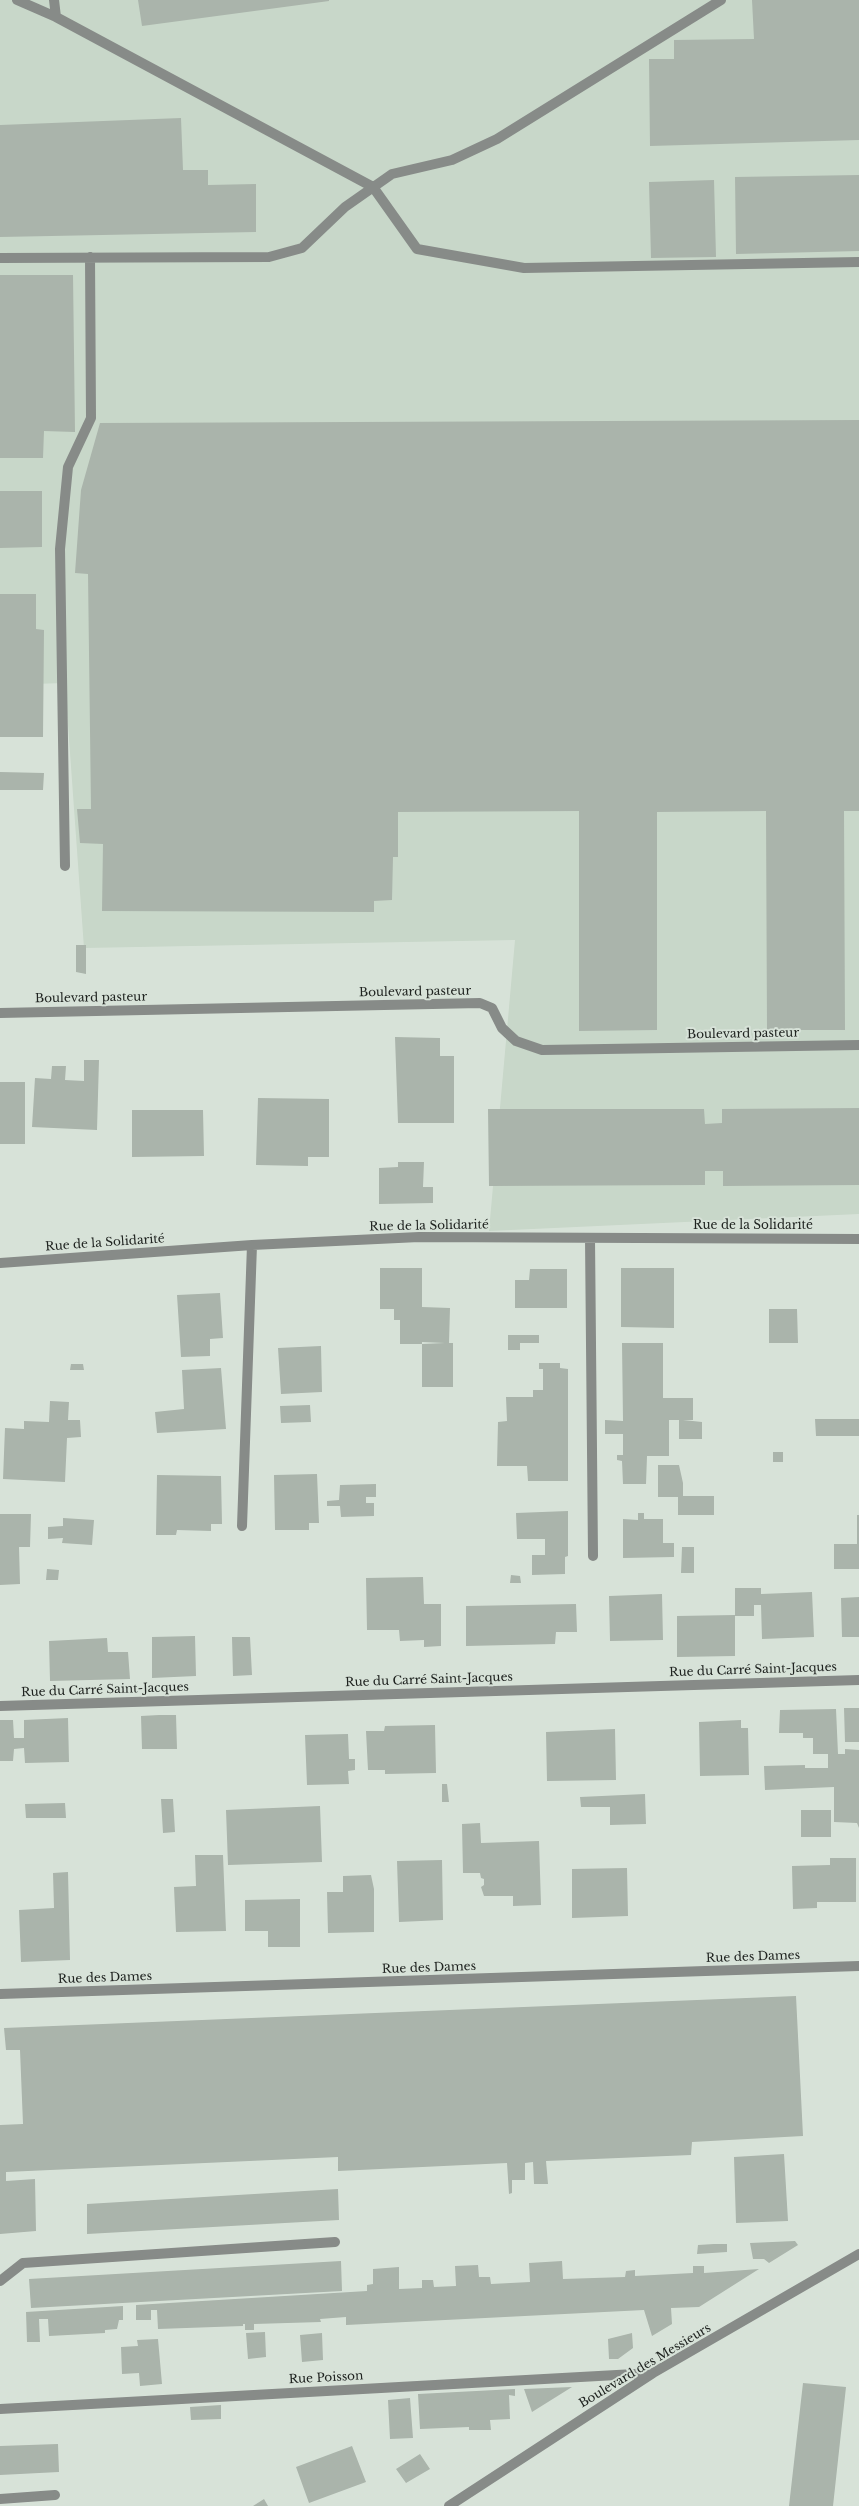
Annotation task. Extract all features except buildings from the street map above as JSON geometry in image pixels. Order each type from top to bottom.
[{"type":"street","points":[[17,0],[56,17],[374,187],[417,249],[524,268],[859,262]]},
{"type":"street","points":[[54,0],[56,17]]},
{"type":"street","points":[[0,258],[268,257],[302,248],[345,207],[392,174],[452,160],[497,139],[721,0]]},
{"type":"street","points":[[65,866],[60,549],[68,467],[91,418],[90,257]]},
{"type":"street","name":"Boulevard pasteur","points":[[0,1013],[480,1003],[492,1008],[502,1028],[516,1041],[542,1050],[859,1045]]},
{"type":"street","name":"Rue de la Solidarité","points":[[0,1263],[252,1245],[419,1237],[859,1239]]},
{"type":"street","points":[[590,1238],[593,1556]]},
{"type":"street","points":[[242,1526],[252,1245]]},
{"type":"street","name":"Rue du Carré Saint-Jacques","points":[[0,1706],[859,1680]]},
{"type":"street","name":"Rue des Dames","points":[[0,1994],[288,1986],[859,1966]]},
{"type":"street","points":[[0,2281],[23,2263],[335,2242]]},
{"type":"street","name":"Boulevard des Messieurs","points":[[449,2506],[653,2373],[859,2254]]},
{"type":"street","name":"Rue Poisson","points":[[0,2409],[653,2373]]},
{"type":"street","points":[[0,2499],[55,2495]]},
{"type":"shaded area","points":[[0,0],[859,0],[859,1214],[489,1231],[515,940],[84,948],[65,683],[0,685]]}]
